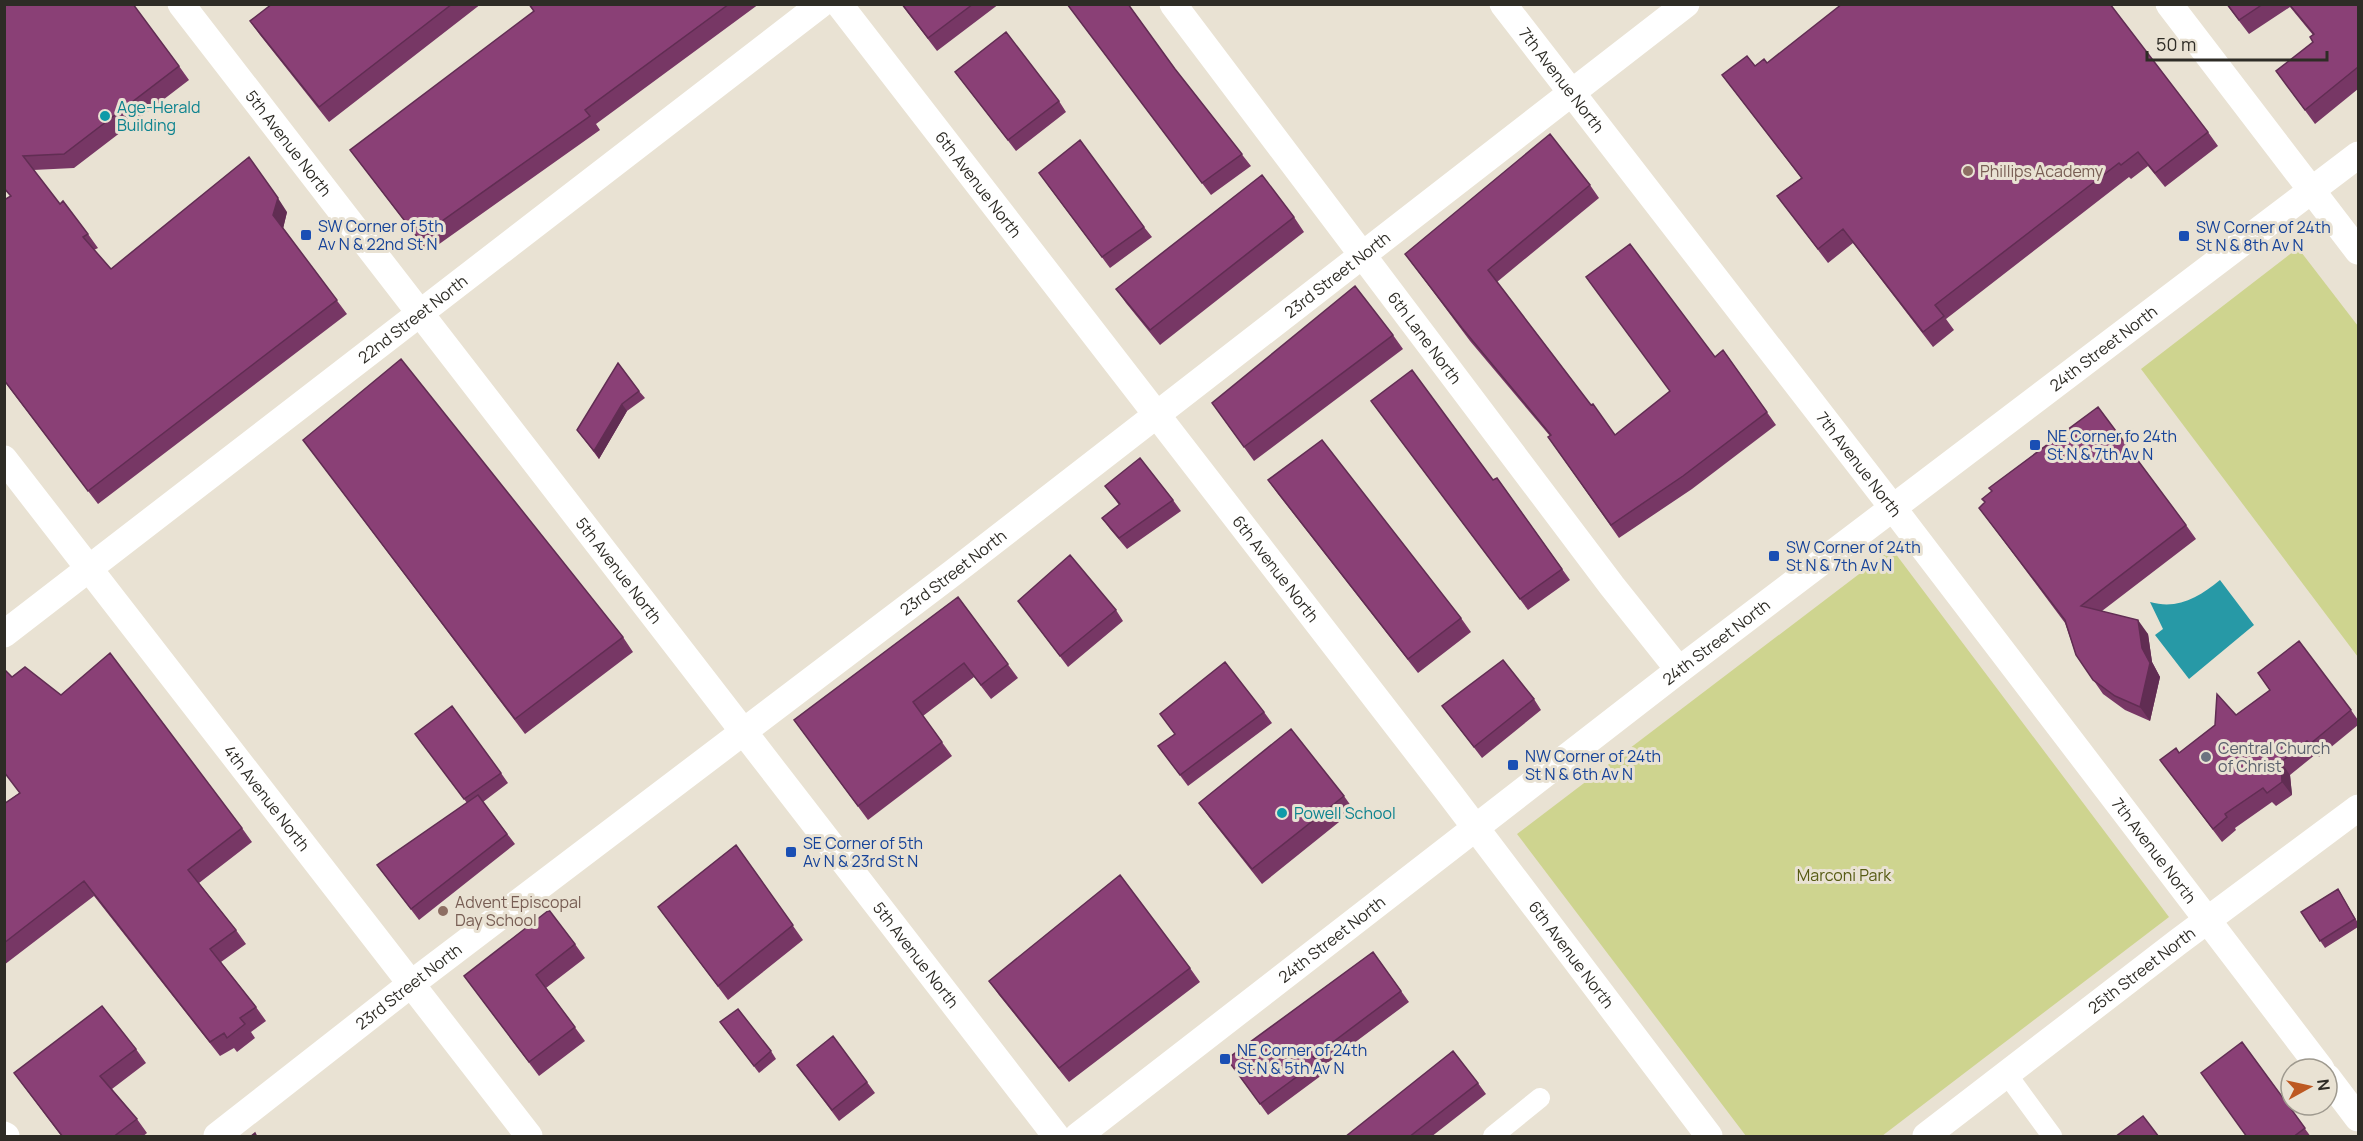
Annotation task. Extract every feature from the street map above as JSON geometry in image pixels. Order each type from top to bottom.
[{"type":"street","name":"5th Avenue North","points":[[181,4],[1056,1137]]},
{"type":"street","name":"22nd Street North","points":[[4,634],[821,4]]},
{"type":"street","name":"6th Avenue North","points":[[839,4],[1475,828],[1709,1137]]},
{"type":"street","name":"6th Lane North","points":[[1173,4],[1612,586],[1679,670]]},
{"type":"street","name":"7th Avenue North","points":[[1503,4],[1570,94],[1893,508],[2312,1057]]},
{"type":"street","name":"23rd Street North","points":[[217,1137],[411,984],[954,572],[1686,4]]},
{"type":"street","points":[[2169,4],[2358,251]]},
{"type":"street","name":"24th Street North","points":[[1078,1137],[1679,670],[2358,155]]},
{"type":"street","name":"4th Avenue North","points":[[4,459],[529,1137]]},
{"type":"street","name":"25th Street North","points":[[1926,1137],[2006,1073],[2358,808]]},
{"type":"street","points":[[2006,1073],[2052,1137]]},
{"type":"street","points":[[2339,1093],[2358,1118]]},
{"type":"street","points":[[1493,1137],[1540,1098]]},
{"type":"green space","points":[[2298,248],[2358,326],[2358,657],[2141,369]]},
{"type":"green space","name":"Marconi Park","points":[[1892,549],[2169,917],[1882,1136],[1746,1136],[1517,834]]},
{"type":"water","points":[[2220,580],[2254,625],[2189,679],[2155,635],[2163,629],[2150,602],[2179,603],[2196,597]]},
{"type":"building","points":[[133,4],[179,66],[64,154],[23,156],[60,204],[63,201],[88,234],[83,237],[111,269],[249,157],[278,198],[273,215],[337,300],[88,491],[4,380],[4,200],[11,196],[4,188],[4,5]]},
{"type":"building","points":[[272,4],[452,4],[319,107],[250,21]]},
{"type":"building","points":[[529,4],[729,4],[585,110],[590,116],[418,238],[350,150],[534,11]]},
{"type":"building","points":[[902,4],[973,4],[928,38]]},
{"type":"building","points":[[1067,4],[1128,4],[1175,69],[1242,154],[1202,183]]},
{"type":"building","name":"Phillips Academy","points":[[1842,4],[2110,4],[2208,132],[2155,173],[2138,152],[2121,165],[2119,163],[1935,305],[1944,316],[1923,332],[1843,229],[1818,249],[1777,196],[1802,178],[1722,75],[1747,56],[1755,66],[1764,59],[1767,63]]},
{"type":"building","points":[[2227,4],[2263,4],[2239,20]]},
{"type":"building","points":[[2289,4],[2358,4],[2358,67],[2305,110],[2276,71],[2313,42],[2310,37],[2314,34]]},
{"type":"building","points":[[1006,32],[1059,101],[1008,140],[955,72]]},
{"type":"building","points":[[1550,134],[1590,185],[1488,270],[1591,405],[1593,404],[1615,435],[1670,391],[1586,277],[1630,244],[1715,357],[1723,350],[1767,412],[1683,476],[1611,525],[1548,437],[1551,435],[1462,328],[1405,254]]},
{"type":"building","points":[[1080,140],[1144,227],[1102,257],[1039,173]]},
{"type":"building","points":[[1262,175],[1294,217],[1150,330],[1116,289]]},
{"type":"building","points":[[1355,286],[1393,335],[1244,447],[1212,403]]},
{"type":"building","points":[[401,359],[623,637],[515,719],[303,440]]},
{"type":"building","points":[[618,363],[639,391],[622,404],[594,451],[577,430]]},
{"type":"building","points":[[1412,370],[1493,480],[1497,478],[1562,569],[1520,599],[1371,401]]},
{"type":"building","points":[[2098,407],[2186,525],[2081,606],[2138,620],[2142,648],[2150,663],[2140,707],[2115,696],[2093,680],[2076,655],[2065,620],[1979,508],[1985,502],[1982,499],[1992,491],[1989,488]]},
{"type":"building","points":[[1322,440],[1461,618],[1408,659],[1268,480]]},
{"type":"building","points":[[1140,458],[1173,500],[1119,538],[1102,518],[1120,504],[1105,486]]},
{"type":"building","points":[[1070,555],[1116,610],[1060,656],[1018,601]]},
{"type":"building","points":[[958,597],[1008,664],[981,685],[964,663],[913,702],[942,742],[858,806],[794,720]]},
{"type":"building","points":[[2299,641],[2351,710],[2310,744],[2307,741],[2281,762],[2282,782],[2267,793],[2263,788],[2225,814],[2227,817],[2213,829],[2160,760],[2176,748],[2179,753],[2215,725],[2217,694],[2236,715],[2270,690],[2258,673]]},
{"type":"building","points":[[110,653],[242,828],[188,870],[236,930],[210,949],[256,1007],[240,1018],[245,1024],[227,1038],[224,1033],[210,1042],[84,881],[4,943],[4,804],[20,793],[4,772],[4,669],[12,677],[25,667],[61,695]]},
{"type":"building","points":[[1503,660],[1534,699],[1474,747],[1442,706]]},
{"type":"building","points":[[1225,662],[1264,712],[1180,775],[1158,746],[1175,734],[1160,714]]},
{"type":"building","points":[[452,706],[501,773],[464,799],[415,734]]},
{"type":"building","name":"Powell School","points":[[1291,729],[1344,796],[1252,869],[1199,803]]},
{"type":"building","points":[[478,795],[507,834],[411,909],[377,865]]},
{"type":"building","points":[[736,845],[793,925],[718,986],[658,907]]},
{"type":"building","points":[[1120,875],[1190,968],[1059,1068],[989,981]]},
{"type":"building","points":[[2338,889],[2355,919],[2320,941],[2301,912]]},
{"type":"building","points":[[549,910],[575,944],[536,975],[575,1027],[529,1062],[464,976]]},
{"type":"building","points":[[1373,952],[1401,991],[1313,1057],[1318,1061],[1260,1104],[1227,1059]]},
{"type":"building","points":[[102,1006],[136,1049],[100,1076],[137,1119],[113,1137],[63,1137],[14,1073]]},
{"type":"building","points":[[738,1009],[771,1051],[754,1066],[720,1022]]},
{"type":"building","points":[[833,1036],[867,1082],[832,1110],[797,1065]]},
{"type":"building","points":[[2242,1042],[2279,1093],[2279,1117],[2297,1117],[2305,1128],[2293,1137],[2247,1137],[2201,1073]]},
{"type":"building","points":[[1453,1051],[1478,1083],[1409,1137],[1345,1137]]},
{"type":"building","points":[[2143,1116],[2159,1137],[2115,1137]]},
{"type":"place","name":"Age-Herald Building","points":[[105,116]]},
{"type":"place","name":"Phillips Academy","points":[[1968,171]]},
{"type":"place","name":"SW Corner of 5th Av N & 22nd St N","points":[[306,235]]},
{"type":"place","name":"SW Corner of 24th St N & 8th Av N","points":[[2184,236]]},
{"type":"place","name":"NE Corner fo 24th St N & 7th Av N","points":[[2035,445]]},
{"type":"place","name":"SW Corner of 24th St N & 7th Av N","points":[[1774,556]]},
{"type":"place","name":"Central Church of Christ","points":[[2206,757]]},
{"type":"place","name":"NW Corner of 24th St N & 6th Av N","points":[[1513,765]]},
{"type":"place","name":"Powell School","points":[[1282,813]]},
{"type":"place","name":"SE Corner of 5th Av N & 23rd St N","points":[[791,852]]},
{"type":"place","name":"Advent Episcopal Day School","points":[[443,911]]},
{"type":"place","name":"NE Corner of 24th St N & 5th Av N","points":[[1225,1059]]}]
